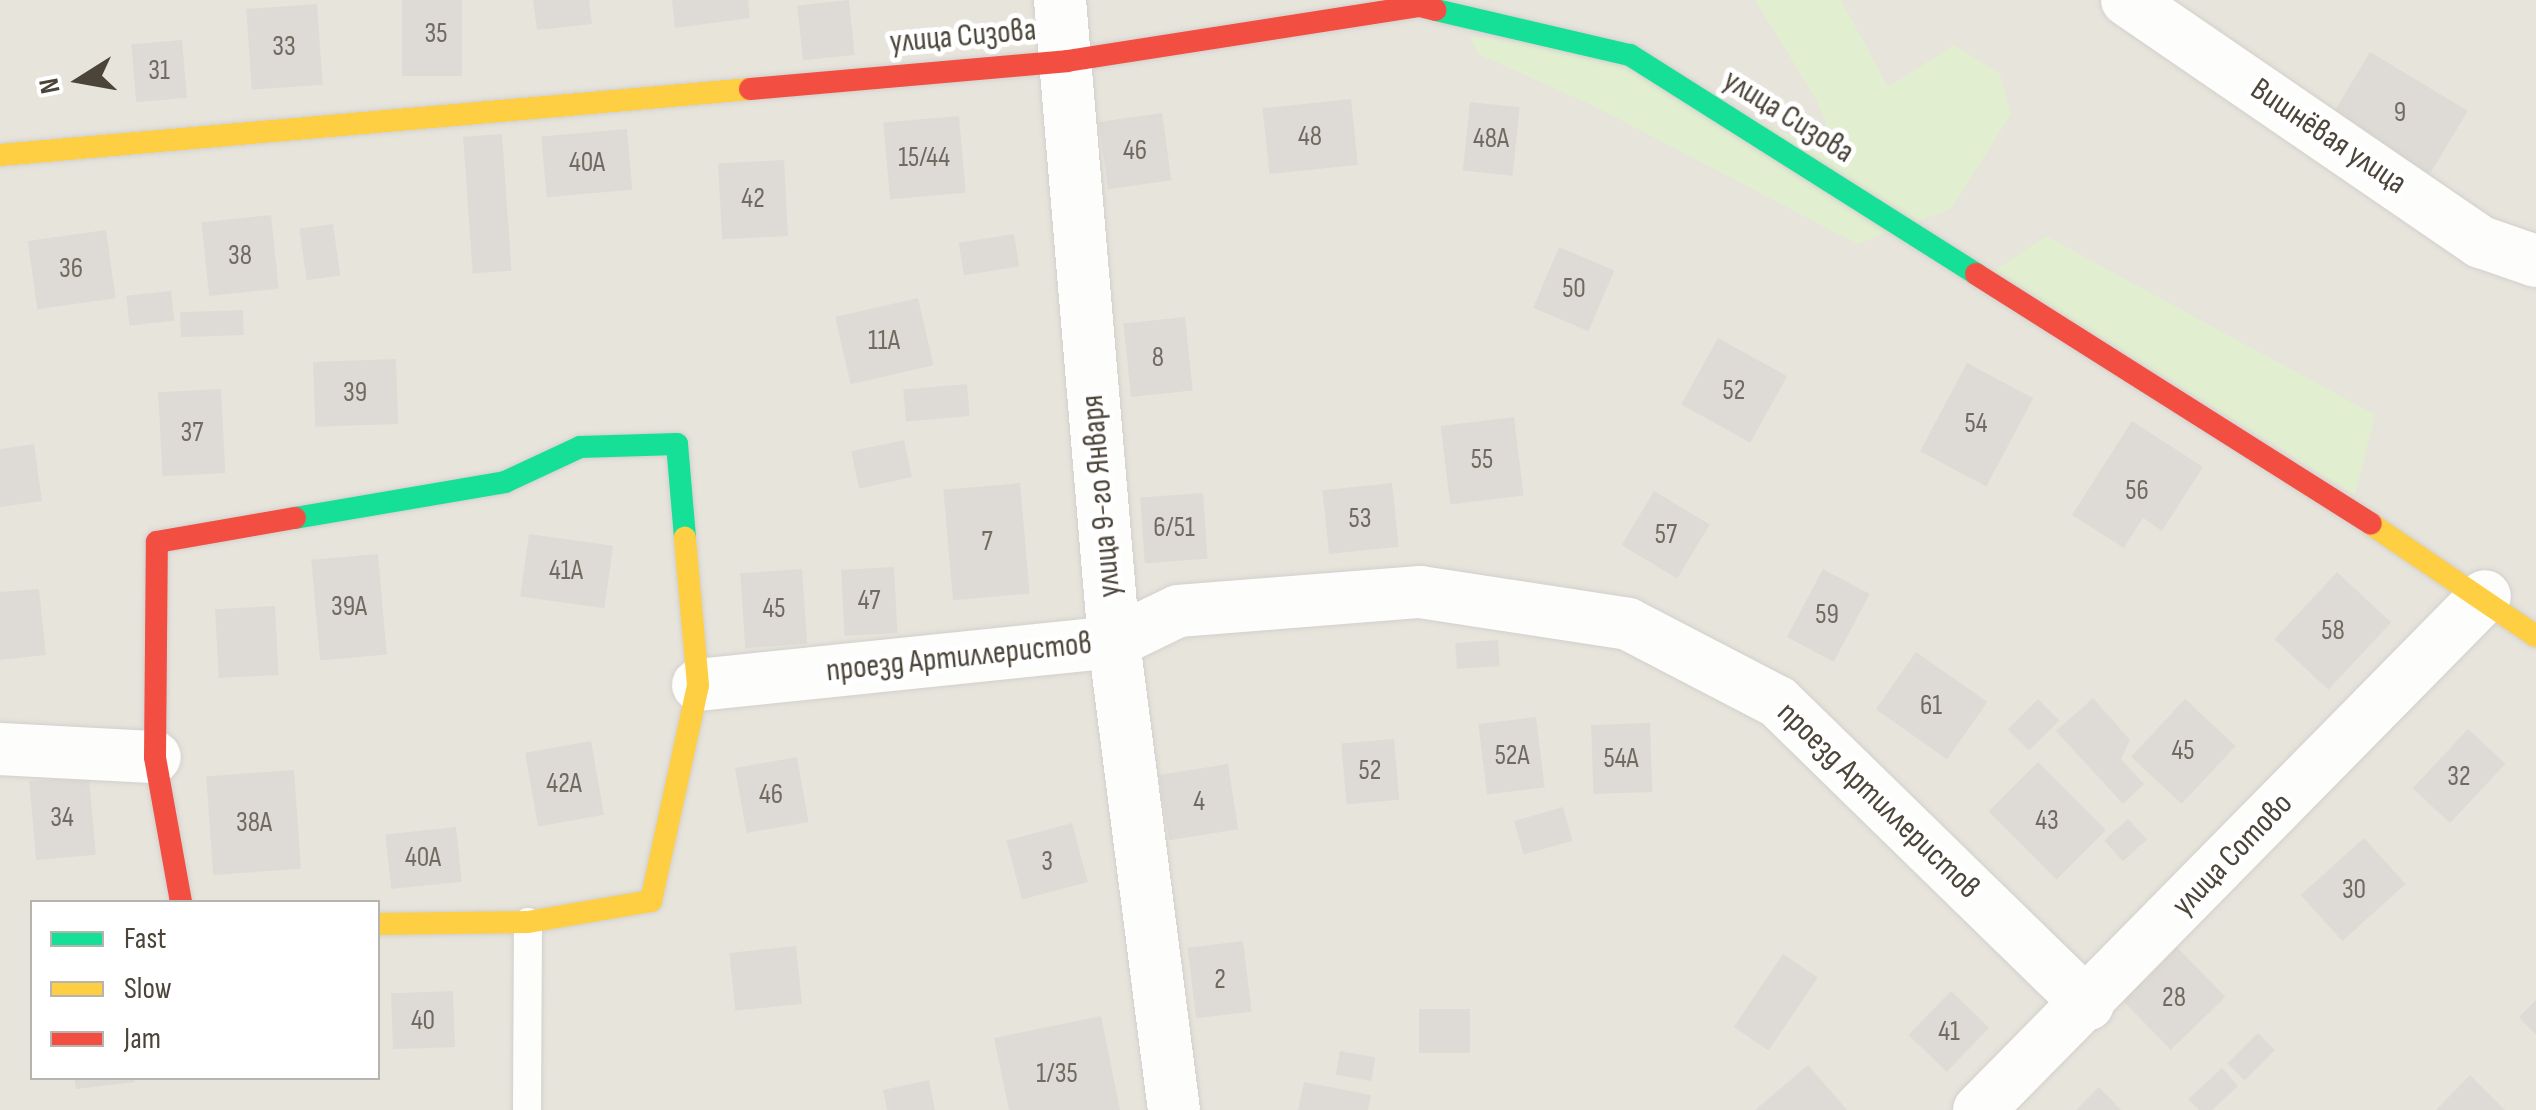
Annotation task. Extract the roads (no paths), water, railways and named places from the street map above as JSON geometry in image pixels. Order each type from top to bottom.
[{"type":"street","name":"улица 9-го Января","points":[[1060,0],[1114,642],[1174,1110]]},
{"type":"street","name":"Вишнёвая улица","points":[[2127,0],[2481,242],[2536,260]]},
{"type":"street","name":"улица Сизова","points":[[0,156],[1067,61],[1420,6],[1630,55],[2485,596],[2536,636]]},
{"type":"street","points":[[181,900],[155,757],[157,542],[505,482],[580,447],[678,444],[698,685],[651,901],[528,922],[380,924]]},
{"type":"street","name":"проезд Артиллеристов","points":[[698,685],[1114,642],[1178,611],[1420,592],[1628,624],[1778,702],[2088,1004]]},
{"type":"street","name":"улица Сотово","points":[[1979,1110],[2088,1004],[2485,596]]},
{"type":"street","points":[[0,748],[155,757]]},
{"type":"lane","points":[[527,1110],[528,922]]}]
